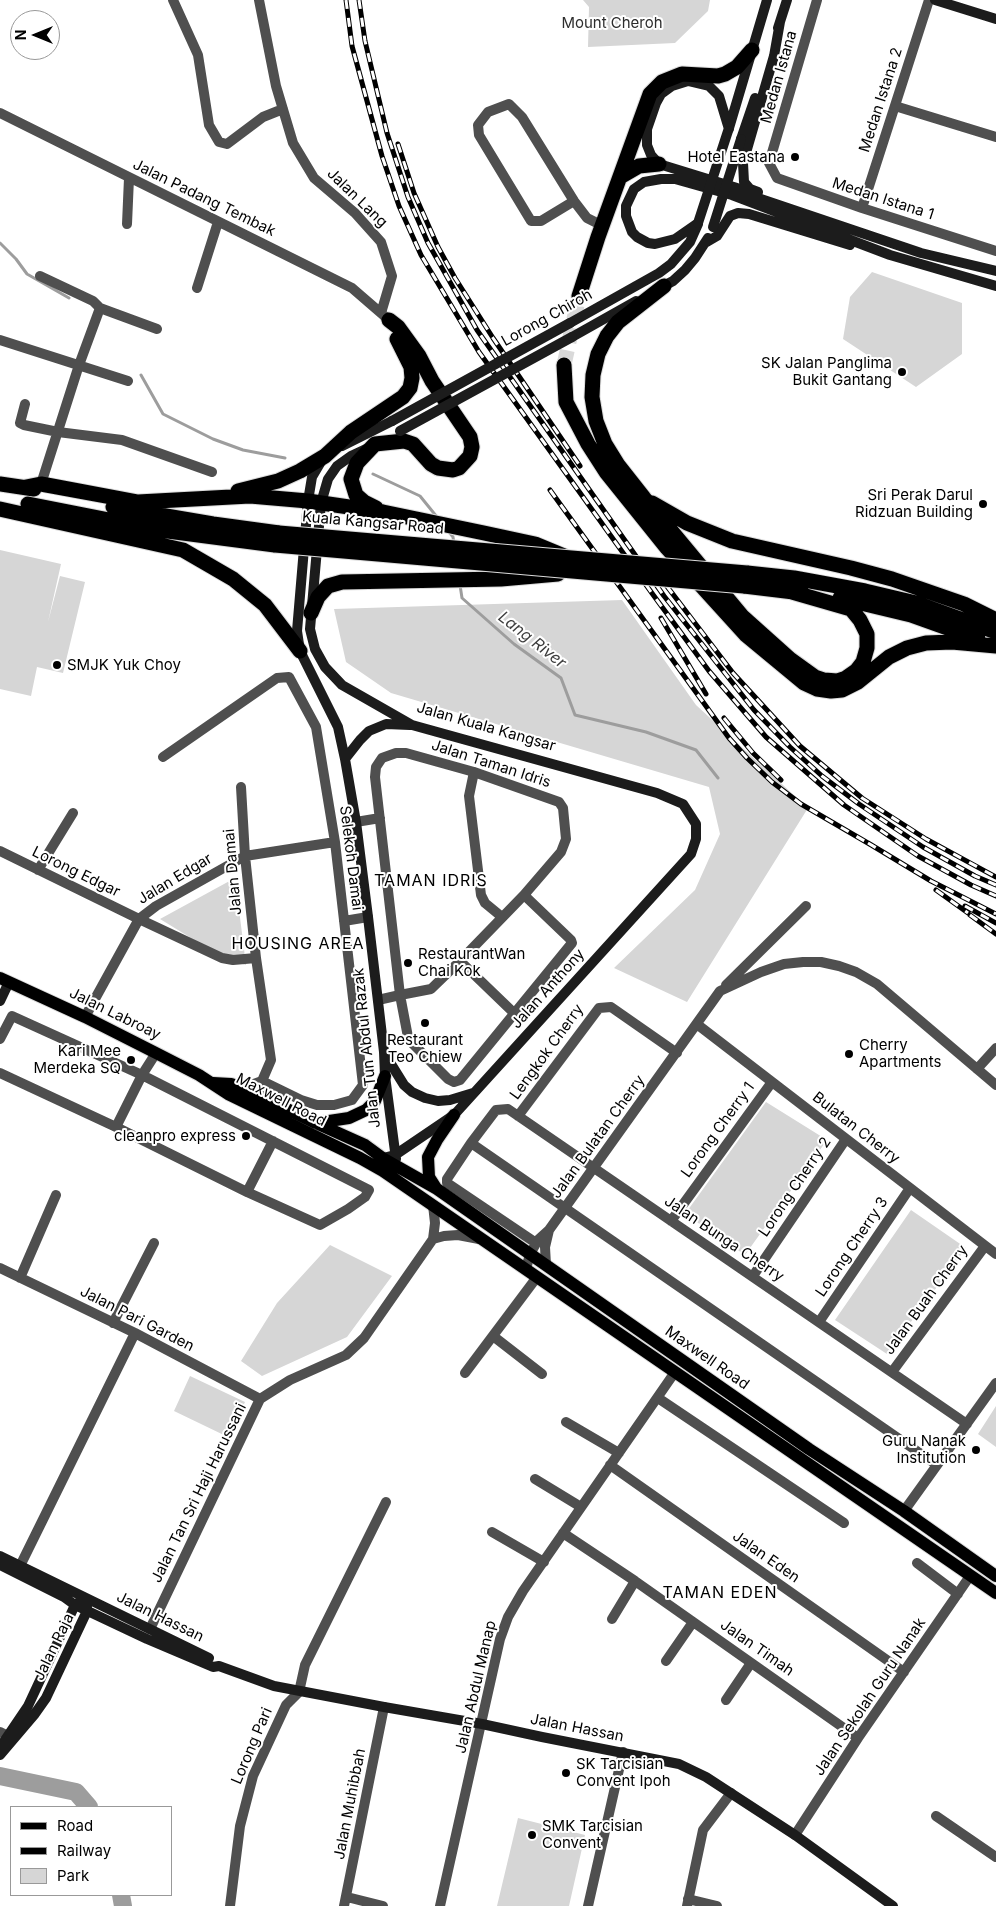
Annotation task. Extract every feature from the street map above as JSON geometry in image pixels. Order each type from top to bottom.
[{"type":"highway","points":[[579,296],[646,103],[656,87],[670,77],[682,74],[718,76],[725,74],[737,67],[752,50]]},
{"type":"highway","points":[[620,177],[639,166],[660,164]]},
{"type":"highway","points":[[664,286],[618,322],[607,336],[598,354],[593,375],[592,397],[596,421],[605,444],[618,465],[644,498],[742,616],[790,659],[816,677],[837,681],[846,678],[856,671],[863,662],[868,648],[867,634],[860,620],[851,609],[746,580]]},
{"type":"highway","points":[[383,512],[364,502],[356,495],[351,479],[357,463],[375,444],[404,441],[413,444],[431,464],[438,468],[453,470],[464,464],[470,456],[472,447],[470,437],[432,381],[419,356],[398,326],[385,316]]},
{"type":"highway","points":[[212,498],[278,481],[300,471],[325,456],[351,432],[403,397],[410,388],[412,378],[411,366],[385,316]]},
{"type":"highway","points":[[564,365],[566,402],[588,444],[606,472],[667,548],[746,635],[804,683],[818,689],[842,690],[858,682],[890,657],[907,648],[926,643],[952,642],[996,646]]},
{"type":"highway","name":"Kuala Kangsar Road","points":[[0,484],[34,486],[135,512],[279,533],[567,558],[746,580]]},
{"type":"highway","points":[[34,486],[138,502],[250,496],[315,502],[383,512],[535,544],[567,558]]},
{"type":"highway","points":[[644,498],[687,523],[732,541],[892,579],[964,604],[996,620]]},
{"type":"highway","name":"Kuala Kangsar Road","points":[[0,500],[46,507],[160,530],[275,545],[582,572],[746,580]]},
{"type":"highway","points":[[0,509],[183,550],[233,579],[265,605],[300,651]]},
{"type":"highway","points":[[311,613],[318,597],[328,586],[342,582],[501,579],[582,572]]},
{"type":"highway","points":[[746,580],[803,579],[866,591],[916,603],[996,632]]},
{"type":"highway","points":[[792,592],[836,598],[911,615],[950,627],[996,646]]},
{"type":"main road","name":"Lorong Chiroh","points":[[325,456],[660,273],[681,255],[690,242],[698,223],[729,130],[767,0]]},
{"type":"main road","points":[[705,243],[713,226],[787,0]]},
{"type":"main road","points":[[935,0],[996,19]]},
{"type":"main road","points":[[780,22],[774,56],[743,163],[744,182],[750,189],[996,271]]},
{"type":"main road","points":[[729,130],[720,96],[709,86],[688,81],[672,86],[662,94],[656,103],[647,129],[648,149],[660,164],[737,188],[752,196],[922,253],[996,271]]},
{"type":"main road","points":[[698,223],[675,239],[656,244],[648,243],[632,232],[626,216],[626,206],[634,189],[644,182],[675,179],[732,195],[890,255]]},
{"type":"main road","points":[[705,243],[717,236],[730,216],[750,214],[828,239],[996,286]]},
{"type":"main road","name":"Lorong Chiroh","points":[[375,444],[664,286],[685,270],[705,243]]},
{"type":"main road","points":[[315,502],[337,466],[351,456],[375,444]]},
{"type":"main road","points":[[315,502],[312,477],[318,464],[325,456]]},
{"type":"main road","name":"Jalan Kuala Kangsar","points":[[315,502],[310,629],[315,649],[325,667],[342,685],[412,725],[657,793],[684,804],[696,824]]},
{"type":"main road","name":"Jalan Tun Abdul Razak","points":[[315,502],[297,606],[297,631],[300,651],[338,727],[345,759],[356,822],[384,1052],[389,1157]]},
{"type":"main road","points":[[345,759],[369,731],[386,724],[412,725]]},
{"type":"main road","name":"Jalan Anthony","points":[[389,1157],[454,1115],[691,854],[696,839],[696,824]]},
{"type":"main road","points":[[0,1001],[4,980]]},
{"type":"main road","name":"Jalan Labroay","points":[[4,980],[85,1017],[213,1083]]},
{"type":"main road","points":[[384,1052],[404,1085],[412,1092],[425,1098],[438,1101],[450,1100],[474,1093]]},
{"type":"main road","points":[[316,1123],[349,1118],[366,1110],[375,1101],[385,1076]]},
{"type":"main road","name":"Maxwell Road","points":[[213,1083],[231,1084],[243,1088],[389,1157],[399,1168],[408,1183],[426,1196],[433,1205]]},
{"type":"main road","name":"Maxwell Road","points":[[213,1083],[228,1094],[383,1171],[970,1576],[996,1592]]},
{"type":"main road","points":[[437,1189],[429,1177],[428,1157],[454,1115]]},
{"type":"main road","points":[[360,1158],[389,1157]]},
{"type":"main road","name":"Maxwell Road","points":[[399,1168],[437,1189],[533,1249],[546,1266],[809,1450],[904,1512],[996,1576]]},
{"type":"main road","points":[[625,1321],[635,1331],[668,1354],[674,1365],[675,1372],[679,1369],[688,1370],[710,1381]]},
{"type":"main road","name":"Jalan Hassan","points":[[0,1556],[86,1598],[149,1634],[213,1666],[219,1666],[266,1683],[299,1692],[482,1724],[542,1738],[679,1764],[706,1777],[796,1835],[893,1906]]},
{"type":"main road","name":"Jalan Hassan","points":[[0,1565],[64,1597],[87,1611],[149,1634]]},
{"type":"main road","name":"Jalan Raja","points":[[86,1598],[87,1611],[46,1698],[1,1753],[4,1734],[28,1706],[75,1605],[86,1598]]},
{"type":"street","points":[[173,0],[198,55],[209,125],[219,142],[227,144],[263,117],[283,109]]},
{"type":"street","name":"Jalan Lang","points":[[259,0],[276,86],[293,143],[314,178],[355,213],[381,242],[392,276],[385,316]]},
{"type":"street","name":"Medan Istana","points":[[770,163],[817,0]]},
{"type":"street","name":"Medan Istana 2","points":[[862,208],[929,0]]},
{"type":"street","points":[[574,201],[541,220],[531,220],[479,134],[478,124],[488,112],[509,104],[522,117],[574,201],[587,218],[603,226]]},
{"type":"street","points":[[895,106],[996,137]]},
{"type":"street","name":"Jalan Padang Tembak","points":[[0,113],[352,288],[385,316]]},
{"type":"street","name":"Medan Istana 1","points":[[770,163],[777,178],[862,208],[996,251]]},
{"type":"street","points":[[127,224],[129,178]]},
{"type":"street","points":[[197,288],[218,222]]},
{"type":"street","points":[[40,276],[93,301],[100,308],[157,329]]},
{"type":"street","points":[[34,486],[58,432],[79,364],[100,308]]},
{"type":"street","points":[[0,340],[128,381]]},
{"type":"street","points":[[25,404],[20,423],[58,432],[122,440],[212,472]]},
{"type":"street","name":"Selekoh Damai","points":[[163,757],[277,678],[289,677],[316,728],[335,842],[363,1085],[352,1100],[334,1105],[317,1105],[301,1100],[262,1081]]},
{"type":"street","name":"Jalan Taman Idris","points":[[378,1000],[431,988],[524,895],[564,846],[566,839],[563,808],[559,802],[474,772],[406,753],[385,756],[378,762],[375,772],[400,995]]},
{"type":"street","points":[[474,772],[469,796],[482,895],[485,903],[502,917]]},
{"type":"street","name":"Jalan Damai","points":[[241,787],[245,856],[256,958],[271,1060],[262,1081]]},
{"type":"street","points":[[38,870],[73,813]]},
{"type":"street","points":[[356,822],[380,818]]},
{"type":"street","name":"Jalan Edgar","points":[[85,1017],[139,919],[156,906],[245,856],[335,842]]},
{"type":"street","name":"Lorong Edgar","points":[[0,851],[228,960],[256,958]]},
{"type":"street","points":[[400,995],[410,1041],[448,1080],[454,1082],[460,1080],[572,943],[524,895]]},
{"type":"street","points":[[698,1025],[720,991],[806,906]]},
{"type":"street","points":[[344,921],[368,917]]},
{"type":"street","points":[[460,961],[515,1014]]},
{"type":"street","points":[[720,991],[761,972],[784,964],[821,962],[839,966],[856,972],[877,984],[996,1085]]},
{"type":"street","name":"Lengkok Cherry","points":[[518,1116],[599,1008],[611,1007],[677,1053]]},
{"type":"street","points":[[0,1039],[12,1016],[142,1075],[369,1190],[365,1197],[348,1210],[320,1225],[247,1192],[116,1127],[0,1073]]},
{"type":"street","name":"Jalan Bulatan Cherry","points":[[533,1249],[549,1230],[698,1025]]},
{"type":"street","name":"Bulatan Cherry","points":[[698,1025],[996,1254]]},
{"type":"street","points":[[978,1070],[996,1048]]},
{"type":"street","points":[[116,1127],[142,1075],[156,1053]]},
{"type":"street","points":[[243,1088],[262,1081]]},
{"type":"street","name":"Lorong Cherry 1","points":[[671,1221],[772,1082]]},
{"type":"street","name":"Jalan Bunga Cherry","points":[[533,1249],[447,1183],[447,1178],[471,1142],[496,1110],[508,1109],[967,1424]]},
{"type":"street","name":"Lorong Cherry 2","points":[[753,1276],[846,1139]]},
{"type":"street","points":[[247,1192],[273,1141]]},
{"type":"street","points":[[471,1142],[938,1464]]},
{"type":"street","name":"Lorong Cherry 3","points":[[819,1322],[910,1188]]},
{"type":"street","points":[[20,1278],[56,1195]]},
{"type":"street","points":[[433,1205],[436,1223],[433,1239],[458,1235],[485,1240]]},
{"type":"street","points":[[546,1266],[545,1247],[549,1230]]},
{"type":"street","name":"Jalan Tan Sri Haji Harussani","points":[[149,1634],[260,1399],[290,1380],[346,1355],[364,1338],[433,1239]]},
{"type":"street","points":[[113,1322],[154,1243]]},
{"type":"street","name":"Jalan Buah Cherry","points":[[892,1372],[985,1246]]},
{"type":"street","points":[[526,1269],[533,1249]]},
{"type":"street","name":"Jalan Pari Garden","points":[[0,1268],[135,1333],[260,1399]]},
{"type":"street","points":[[465,1373],[537,1276]]},
{"type":"street","points":[[20,1566],[135,1333]]},
{"type":"street","points":[[493,1336],[542,1374]]},
{"type":"street","name":"Jalan Abdul Manap","points":[[440,1906],[500,1640],[508,1617],[523,1591],[675,1372]]},
{"type":"street","points":[[904,1512],[996,1383]]},
{"type":"street","points":[[658,1398],[844,1523]]},
{"type":"street","points":[[566,1422],[619,1453]]},
{"type":"street","name":"Jalan Eden","points":[[610,1465],[904,1672]]},
{"type":"street","points":[[536,1479],[581,1507]]},
{"type":"street","name":"Lorong Pari","points":[[230,1906],[240,1826],[253,1776],[286,1705],[299,1692],[305,1665],[386,1502]]},
{"type":"street","points":[[492,1532],[544,1562]]},
{"type":"street","name":"Jalan Timah","points":[[563,1533],[635,1581],[858,1738]]},
{"type":"street","points":[[917,1563],[958,1594]]},
{"type":"street","name":"Jalan Sekolah Guru Nanak","points":[[796,1835],[858,1738],[970,1576]]},
{"type":"street","points":[[612,1619],[635,1581]]},
{"type":"street","points":[[666,1660],[693,1622]]},
{"type":"street","points":[[726,1700],[751,1663]]},
{"type":"street","name":"Jalan Muhibbah","points":[[346,1902],[384,1707]]},
{"type":"street","points":[[588,1906],[623,1752]]},
{"type":"street","points":[[717,1906],[687,1903],[704,1830],[731,1793]]},
{"type":"street","points":[[936,1816],[996,1857]]},
{"type":"street","points":[[346,1902],[383,1906]]},
{"type":"green space","name":"Mount Cheroh","points":[[583,0],[710,0],[708,11],[675,43],[588,47],[589,7]]},
{"type":"green space","points":[[872,272],[962,303],[962,354],[916,387],[843,339],[850,297]]},
{"type":"green space","points":[[0,550],[61,564],[48,622],[60,576],[85,582],[63,673],[37,667],[31,696],[0,689]]},
{"type":"green space","points":[[622,600],[696,705],[808,808],[687,1002],[614,968],[695,890],[720,834],[709,787],[391,693],[346,662],[334,609]]},
{"type":"green space","points":[[235,878],[246,965],[227,960],[160,919]]},
{"type":"green space","points":[[766,1102],[827,1140],[745,1255],[685,1214]]},
{"type":"green space","points":[[911,1210],[966,1248],[887,1354],[835,1320]]},
{"type":"green space","points":[[330,1245],[392,1276],[347,1337],[262,1376],[241,1361],[277,1303]]},
{"type":"green space","points":[[190,1376],[245,1402],[228,1437],[174,1411]]},
{"type":"green space","points":[[996,1406],[996,1447],[978,1434]]},
{"type":"green space","points":[[518,1818],[585,1835],[569,1906],[497,1906]]},
{"type":"waterway","points":[[0,243],[16,259],[27,274],[69,298]]},
{"type":"waterway","points":[[141,375],[163,414],[213,439],[243,450],[285,458]]},
{"type":"waterway","name":"Lang River","points":[[373,474],[420,496],[437,517]]},
{"type":"waterway","name":"Lang River","points":[[449,532],[453,537],[454,544]]},
{"type":"waterway","name":"Lang River","points":[[460,585],[462,598],[514,644],[561,678],[575,715],[646,732],[696,750],[718,778]]},
{"type":"waterway","points":[[0,1776],[76,1792],[88,1806]]},
{"type":"waterway","points":[[121,1896],[123,1906]]},
{"type":"tunnel","points":[[564,365],[579,296]]},
{"type":"railway","points":[[346,0],[352,46],[382,156],[399,206],[421,255],[479,352],[654,596],[709,671],[766,737],[844,805],[918,856],[971,885],[996,896]]},
{"type":"railway","points":[[359,0],[365,41],[387,133],[408,197],[428,243],[477,330],[664,596],[754,710],[822,776],[859,804],[923,847],[975,876],[996,885]]},
{"type":"railway","points":[[398,144],[414,193],[438,247],[455,278],[493,338],[580,466]]},
{"type":"railway","points":[[550,490],[729,738],[747,758],[772,782],[801,804],[873,846]]},
{"type":"railway","points":[[656,572],[733,673],[800,746],[862,798],[926,839],[996,877]]},
{"type":"railway","points":[[661,618],[706,694]]},
{"type":"railway","points":[[724,718],[753,753],[781,780]]},
{"type":"railway","points":[[868,843],[931,881],[996,914]]},
{"type":"railway","points":[[936,890],[968,913]]},
{"type":"railway","points":[[965,906],[996,923]]},
{"type":"railway","points":[[970,915],[996,934]]},
{"type":"place","name":"Hotel Eastana","points":[[795,157]]},
{"type":"place","name":"SK Jalan Panglima Bukit Gantang","points":[[902,372]]},
{"type":"place","name":"Sri Perak Darul Ridzuan Building","points":[[983,504]]},
{"type":"place","name":"SMJK Yuk Choy","points":[[57,665]]},
{"type":"place","name":"RestaurantWan Chai Kok","points":[[408,963]]},
{"type":"place","name":"Restaurant Teo Chiew","points":[[425,1023]]},
{"type":"place","name":"Cherry Apartments","points":[[849,1054]]},
{"type":"place","name":"Kari Mee Merdeka SQ","points":[[131,1060]]},
{"type":"place","name":"cleanpro express","points":[[246,1136]]},
{"type":"place","name":"Guru Nanak Institution","points":[[976,1450]]},
{"type":"place","name":"SK Tarcisian Convent Ipoh","points":[[566,1773]]},
{"type":"place","name":"SMK Tarcisian Convent","points":[[532,1835]]},
{"type":"district","name":"TAMAN IDRIS","points":[[431,881]]},
{"type":"district","name":"HOUSING AREA","points":[[298,944]]},
{"type":"district","name":"TAMAN EDEN","points":[[720,1593]]}]
